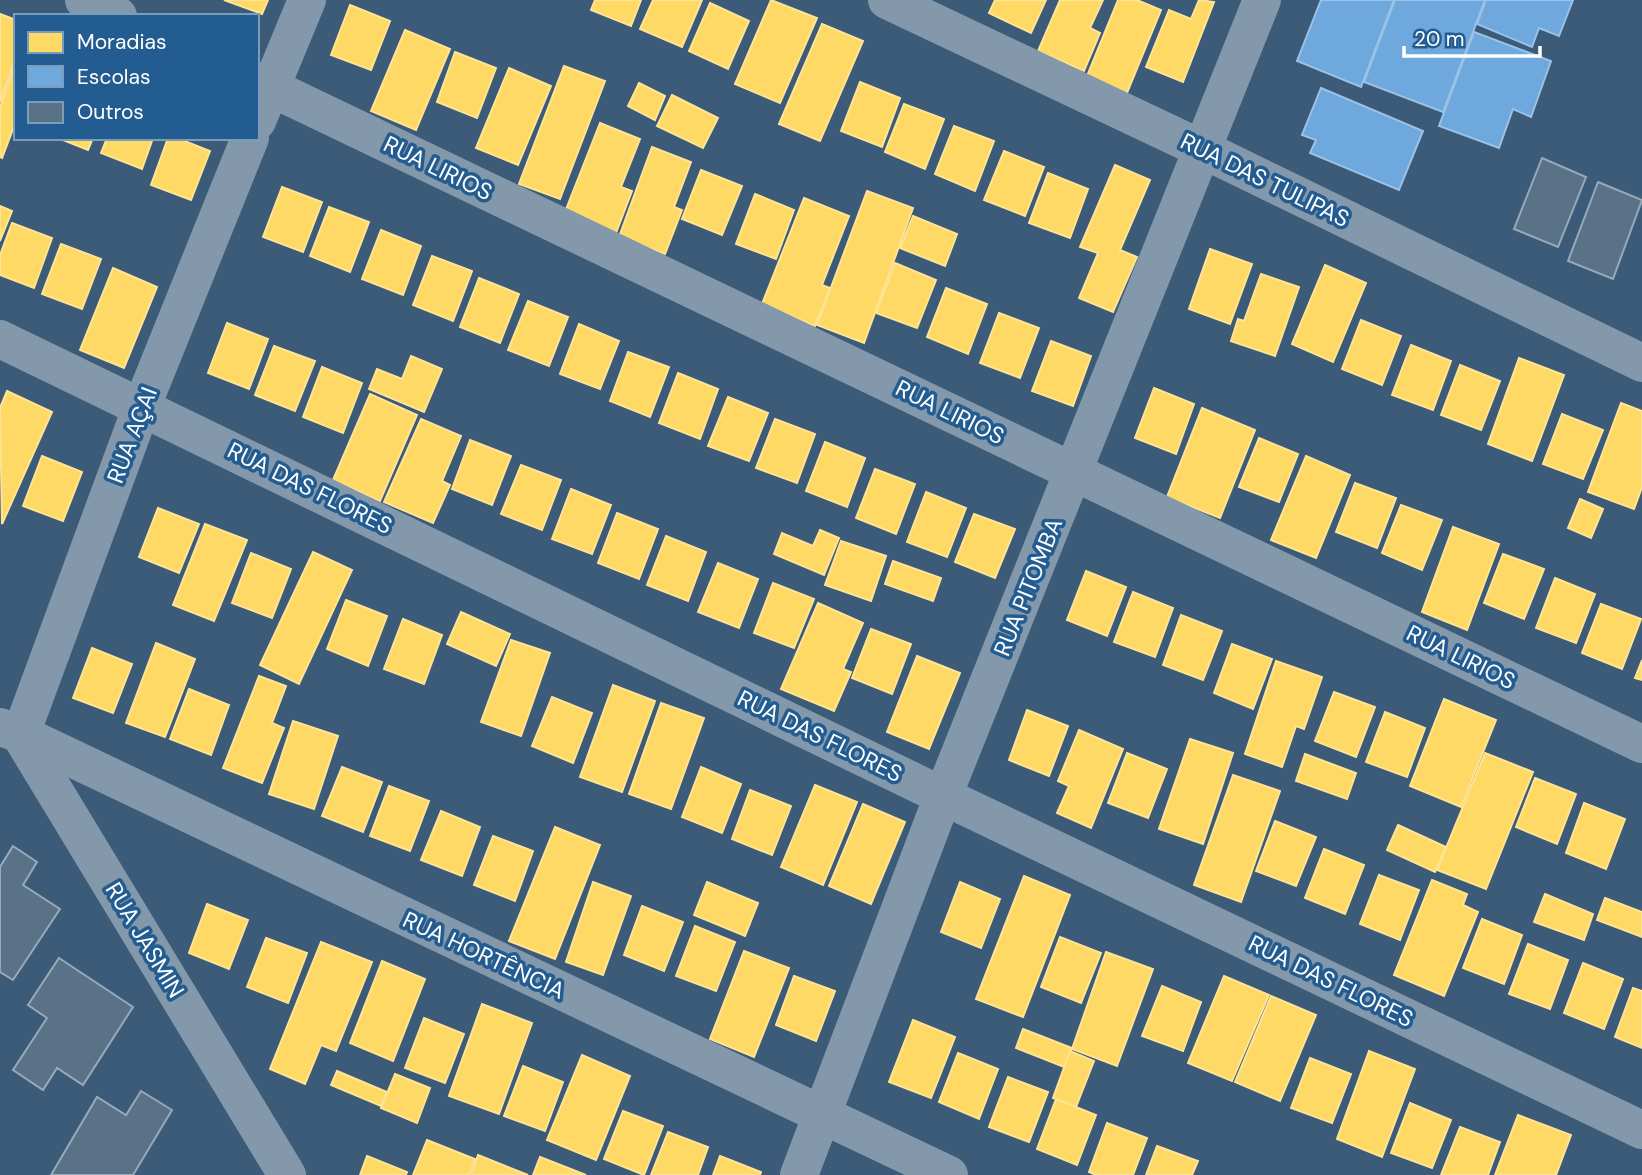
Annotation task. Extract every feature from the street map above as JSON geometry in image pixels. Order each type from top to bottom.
[{"type":"street","points":[[84,0],[113,14]]},
{"type":"street","points":[[262,97],[307,0]]},
{"type":"street","name":"RUA DAS TULIPAS","points":[[887,0],[1202,149],[1642,363]]},
{"type":"street","name":"RUA PITOMBA","points":[[799,1175],[943,796],[1262,0]]},
{"type":"street","name":"RUA LIRIOS","points":[[262,97],[1074,472],[1642,744]]},
{"type":"street","name":"RUA AÇAI","points":[[7,723],[142,406],[249,140]]},
{"type":"street","name":"RUA DAS FLORES","points":[[0,339],[943,796],[1642,1130]]},
{"type":"street","name":"RUA HORTÊNCIA","points":[[7,723],[949,1175]]},
{"type":"street","name":"RUA JASMIN","points":[[7,723],[287,1175]]},
{"type":"building: Moradias","points":[[224,0],[268,0],[262,14]]},
{"type":"building: Moradias","points":[[595,0],[641,0],[631,26],[591,10]]},
{"type":"building: Moradias","points":[[653,0],[702,0],[682,47],[640,29]]},
{"type":"building: Moradias","points":[[771,0],[817,18],[780,103],[735,84]]},
{"type":"building: Moradias","points":[[995,0],[1046,0],[1031,33],[989,13]]},
{"type":"building: Moradias","points":[[1060,0],[1103,0],[1090,28],[1100,33],[1084,71],[1038,51]]},
{"type":"building: Moradias","points":[[1118,0],[1137,0],[1161,10],[1127,93],[1087,76]]},
{"type":"building: Moradias","points":[[1199,0],[1214,2],[1183,82],[1146,67],[1169,10],[1191,19]]},
{"type":"building: Moradias","points":[[710,3],[749,21],[728,69],[689,51]]},
{"type":"building: Moradias","points":[[350,5],[390,21],[371,70],[331,55]]},
{"type":"building: Moradias","points":[[0,14],[14,19],[14,64],[0,102]]},
{"type":"building: Moradias","points":[[822,24],[863,41],[820,141],[779,124]]},
{"type":"building: Moradias","points":[[405,30],[450,49],[416,130],[371,111]]},
{"type":"building: Moradias","points":[[455,52],[496,68],[477,118],[437,102]]},
{"type":"building: Moradias","points":[[564,66],[605,81],[560,199],[519,184]]},
{"type":"building: Moradias","points":[[14,68],[14,126],[2,158],[0,157],[0,107]]},
{"type":"building: Moradias","points":[[509,68],[551,86],[518,165],[476,148]]},
{"type":"building: Moradias","points":[[860,82],[900,98],[882,147],[841,131]]},
{"type":"building: Moradias","points":[[639,83],[665,96],[655,120],[628,106]]},
{"type":"building: Moradias","points":[[672,95],[718,118],[703,148],[657,126]]},
{"type":"building: Moradias","points":[[904,104],[944,119],[925,169],[885,152]]},
{"type":"building: Moradias","points":[[600,123],[640,139],[621,187],[632,191],[616,233],[565,212]]},
{"type":"building: Moradias","points":[[954,126],[994,141],[975,191],[935,174]]},
{"type":"building: Moradias","points":[[63,140],[92,140],[88,150]]},
{"type":"building: Moradias","points":[[106,140],[152,140],[142,169],[101,153]]},
{"type":"building: Moradias","points":[[167,140],[182,140],[210,151],[191,200],[151,185]]},
{"type":"building: Moradias","points":[[652,147],[691,162],[674,207],[682,210],[665,254],[619,237]]},
{"type":"building: Moradias","points":[[1004,151],[1044,167],[1025,216],[984,200]]},
{"type":"building: Moradias","points":[[1115,165],[1150,180],[1120,250],[1137,257],[1113,312],[1079,298],[1098,253],[1080,247]]},
{"type":"building: Moradias","points":[[701,170],[742,186],[722,235],[682,219]]},
{"type":"building: Moradias","points":[[1048,173],[1088,189],[1070,238],[1029,223]]},
{"type":"building: Moradias","points":[[282,187],[322,202],[303,252],[263,237]]},
{"type":"building: Moradias","points":[[867,191],[913,208],[864,343],[817,325]]},
{"type":"building: Moradias","points":[[755,194],[794,210],[776,259],[736,244]]},
{"type":"building: Moradias","points":[[804,198],[849,216],[822,285],[830,288],[815,326],[762,304]]},
{"type":"building: Moradias","points":[[0,206],[12,211],[0,241]]},
{"type":"building: Moradias","points":[[329,207],[369,222],[350,272],[310,256]]},
{"type":"building: Moradias","points":[[913,216],[957,234],[945,266],[900,248]]},
{"type":"building: Moradias","points":[[12,223],[52,238],[34,288],[0,275],[0,255]]},
{"type":"building: Moradias","points":[[381,230],[421,246],[403,295],[362,279]]},
{"type":"building: Moradias","points":[[61,244],[101,259],[82,309],[42,294]]},
{"type":"building: Moradias","points":[[1210,249],[1252,264],[1230,324],[1189,309]]},
{"type":"building: Moradias","points":[[432,256],[472,271],[453,321],[413,305]]},
{"type":"building: Moradias","points":[[895,263],[936,280],[917,328],[876,313]]},
{"type":"building: Moradias","points":[[1325,265],[1366,283],[1333,362],[1292,344]]},
{"type":"building: Moradias","points":[[113,268],[157,287],[124,368],[80,350]]},
{"type":"building: Moradias","points":[[1261,274],[1299,287],[1275,356],[1231,341],[1238,319],[1244,321]]},
{"type":"building: Moradias","points":[[479,278],[519,294],[500,343],[460,327]]},
{"type":"building: Moradias","points":[[946,288],[987,304],[968,354],[927,337]]},
{"type":"building: Moradias","points":[[528,301],[568,317],[549,366],[508,350]]},
{"type":"building: Moradias","points":[[999,313],[1039,328],[1020,378],[980,363]]},
{"type":"building: Moradias","points":[[1361,320],[1401,336],[1382,385],[1342,369]]},
{"type":"building: Moradias","points":[[227,323],[268,339],[249,389],[208,373]]},
{"type":"building: Moradias","points":[[579,324],[619,341],[600,389],[560,374]]},
{"type":"building: Moradias","points":[[1051,341],[1091,356],[1073,406],[1032,391]]},
{"type":"building: Moradias","points":[[1411,345],[1451,361],[1433,410],[1392,395]]},
{"type":"building: Moradias","points":[[274,346],[315,361],[295,411],[255,395]]},
{"type":"building: Moradias","points":[[628,352],[669,367],[650,417],[610,401]]},
{"type":"building: Moradias","points":[[411,356],[442,369],[424,412],[369,389],[377,369],[402,379]]},
{"type":"building: Moradias","points":[[1519,358],[1564,375],[1532,461],[1488,444]]},
{"type":"building: Moradias","points":[[1460,365],[1500,381],[1481,430],[1441,415]]},
{"type":"building: Moradias","points":[[322,367],[362,383],[343,433],[303,417]]},
{"type":"building: Moradias","points":[[678,373],[718,389],[700,439],[659,423]]},
{"type":"building: Moradias","points":[[1154,388],[1194,404],[1176,454],[1135,438]]},
{"type":"building: Moradias","points":[[7,391],[52,412],[2,524],[0,408]]},
{"type":"building: Moradias","points":[[370,394],[417,415],[380,501],[333,480]]},
{"type":"building: Moradias","points":[[728,397],[768,413],[749,461],[708,446]]},
{"type":"building: Moradias","points":[[1621,403],[1642,411],[1642,487],[1634,509],[1588,492]]},
{"type":"building: Moradias","points":[[1202,408],[1255,430],[1220,518],[1167,497]]},
{"type":"building: Moradias","points":[[1562,414],[1603,430],[1583,479],[1543,464]]},
{"type":"building: Moradias","points":[[421,419],[461,436],[442,481],[450,485],[433,523],[384,502]]},
{"type":"building: Moradias","points":[[775,419],[815,434],[797,483],[756,468]]},
{"type":"building: Moradias","points":[[1259,438],[1298,454],[1279,502],[1239,487]]},
{"type":"building: Moradias","points":[[470,440],[511,456],[492,505],[452,489]]},
{"type":"building: Moradias","points":[[825,442],[865,458],[847,507],[806,491]]},
{"type":"building: Moradias","points":[[42,456],[82,472],[63,521],[23,506]]},
{"type":"building: Moradias","points":[[1306,456],[1350,475],[1316,558],[1271,540]]},
{"type":"building: Moradias","points":[[521,465],[561,480],[542,530],[501,514]]},
{"type":"building: Moradias","points":[[875,469],[915,484],[896,534],[856,518]]},
{"type":"building: Moradias","points":[[1355,483],[1396,498],[1377,548],[1336,532]]},
{"type":"building: Moradias","points":[[571,489],[611,505],[592,554],[552,539]]},
{"type":"building: Moradias","points":[[926,492],[966,508],[947,557],[907,542]]},
{"type":"building: Moradias","points":[[1580,499],[1603,509],[1591,538],[1568,528]]},
{"type":"building: Moradias","points":[[1401,505],[1442,520],[1422,570],[1382,553]]},
{"type":"building: Moradias","points":[[158,508],[199,524],[179,573],[139,557]]},
{"type":"building: Moradias","points":[[617,513],[658,529],[639,579],[598,563]]},
{"type":"building: Moradias","points":[[974,514],[1015,529],[995,578],[955,562]]},
{"type":"building: Moradias","points":[[205,524],[247,540],[214,621],[173,605]]},
{"type":"building: Moradias","points":[[1453,527],[1499,544],[1467,630],[1422,612]]},
{"type":"building: Moradias","points":[[820,530],[839,538],[824,575],[774,554],[782,533],[813,546]]},
{"type":"building: Moradias","points":[[666,536],[706,552],[688,601],[647,585]]},
{"type":"building: Moradias","points":[[841,541],[886,556],[871,601],[825,585]]},
{"type":"building: Moradias","points":[[313,552],[352,570],[299,684],[260,665]]},
{"type":"building: Moradias","points":[[251,553],[291,569],[272,618],[232,603]]},
{"type":"building: Moradias","points":[[1503,554],[1544,569],[1524,619],[1484,603]]},
{"type":"building: Moradias","points":[[893,561],[941,578],[933,601],[885,584]]},
{"type":"building: Moradias","points":[[718,563],[758,579],[739,628],[698,612]]},
{"type":"building: Moradias","points":[[1086,571],[1126,587],[1107,636],[1067,620]]},
{"type":"building: Moradias","points":[[1555,578],[1595,594],[1576,643],[1536,628]]},
{"type":"building: Moradias","points":[[773,583],[814,599],[794,648],[754,633]]},
{"type":"building: Moradias","points":[[1133,592],[1173,608],[1155,657],[1114,642]]},
{"type":"building: Moradias","points":[[346,600],[387,616],[368,666],[327,649]]},
{"type":"building: Moradias","points":[[818,603],[863,623],[843,669],[851,672],[834,711],[781,689]]},
{"type":"building: Moradias","points":[[1601,604],[1641,619],[1622,669],[1582,653]]},
{"type":"building: Moradias","points":[[461,612],[510,634],[496,666],[447,644]]},
{"type":"building: Moradias","points":[[1181,615],[1222,631],[1203,680],[1163,665]]},
{"type":"building: Moradias","points":[[403,619],[442,635],[424,684],[384,669]]},
{"type":"building: Moradias","points":[[871,629],[911,644],[892,694],[852,678]]},
{"type":"building: Moradias","points":[[511,640],[550,653],[521,736],[481,722]]},
{"type":"building: Moradias","points":[[156,643],[195,659],[165,737],[126,723]]},
{"type":"building: Moradias","points":[[1232,644],[1272,659],[1253,709],[1214,693]]},
{"type":"building: Moradias","points":[[92,648],[132,664],[113,713],[73,698]]},
{"type":"building: Moradias","points":[[917,656],[960,673],[929,749],[887,732]]},
{"type":"building: Moradias","points":[[1642,660],[1642,680],[1635,678]]},
{"type":"building: Moradias","points":[[1276,661],[1322,677],[1304,729],[1296,726],[1282,767],[1245,754]]},
{"type":"building: Moradias","points":[[259,676],[286,686],[272,723],[284,728],[262,783],[223,768]]},
{"type":"building: Moradias","points":[[613,685],[655,701],[622,792],[580,777]]},
{"type":"building: Moradias","points":[[189,689],[229,705],[211,755],[170,739]]},
{"type":"building: Moradias","points":[[1334,692],[1375,707],[1356,757],[1315,741]]},
{"type":"building: Moradias","points":[[552,697],[592,713],[573,763],[532,746]]},
{"type":"building: Moradias","points":[[1444,699],[1496,720],[1461,807],[1410,786]]},
{"type":"building: Moradias","points":[[661,703],[704,718],[671,809],[629,794]]},
{"type":"building: Moradias","points":[[1027,710],[1068,726],[1049,776],[1009,760]]},
{"type":"building: Moradias","points":[[1385,712],[1425,728],[1407,777],[1366,762]]},
{"type":"building: Moradias","points":[[293,721],[338,736],[314,809],[269,794]]},
{"type":"building: Moradias","points":[[1079,730],[1123,749],[1091,828],[1057,813],[1069,786],[1058,781]]},
{"type":"building: Moradias","points":[[1190,739],[1233,753],[1203,844],[1159,829]]},
{"type":"building: Moradias","points":[[1127,753],[1167,769],[1148,818],[1108,803]]},
{"type":"building: Moradias","points":[[1485,753],[1533,772],[1486,889],[1437,870]]},
{"type":"building: Moradias","points":[[1305,754],[1356,773],[1347,799],[1296,781]]},
{"type":"building: Moradias","points":[[342,767],[382,782],[363,832],[322,816]]},
{"type":"building: Moradias","points":[[701,767],[741,784],[722,833],[682,817]]},
{"type":"building: Moradias","points":[[1233,775],[1280,791],[1241,902],[1194,885]]},
{"type":"building: Moradias","points":[[1535,778],[1576,794],[1557,844],[1516,827]]},
{"type":"building: Moradias","points":[[815,785],[857,802],[823,885],[781,867]]},
{"type":"building: Moradias","points":[[389,786],[429,801],[410,851],[370,836]]},
{"type":"building: Moradias","points":[[750,790],[791,806],[772,855],[732,839]]},
{"type":"building: Moradias","points":[[1584,803],[1625,819],[1606,869],[1566,853]]},
{"type":"building: Moradias","points":[[863,804],[905,822],[871,904],[829,886]]},
{"type":"building: Moradias","points":[[441,811],[480,827],[462,876],[421,860]]},
{"type":"building: Moradias","points":[[1275,821],[1316,837],[1296,886],[1256,871]]},
{"type":"building: Moradias","points":[[1398,825],[1446,847],[1435,872],[1387,850]]},
{"type":"building: Moradias","points":[[555,827],[600,845],[555,959],[509,941]]},
{"type":"building: Moradias","points":[[493,836],[533,851],[515,901],[474,885]]},
{"type":"building: Moradias","points":[[1324,849],[1364,865],[1345,914],[1305,898]]},
{"type":"building: Moradias","points":[[1379,875],[1419,890],[1400,940],[1360,924]]},
{"type":"building: Moradias","points":[[1024,876],[1070,895],[1023,1017],[976,999]]},
{"type":"building: Moradias","points":[[1432,880],[1467,894],[1463,905],[1478,912],[1444,996],[1394,975]]},
{"type":"building: Moradias","points":[[593,882],[631,896],[603,975],[566,962]]},
{"type":"building: Moradias","points":[[707,882],[758,903],[745,936],[694,915]]},
{"type":"building: Moradias","points":[[960,882],[1000,899],[981,948],[941,932]]},
{"type":"building: Moradias","points":[[1545,894],[1593,914],[1584,940],[1534,922]]},
{"type":"building: Moradias","points":[[1605,898],[1642,912],[1642,937],[1597,920]]},
{"type":"building: Moradias","points":[[207,904],[248,920],[229,969],[189,953]]},
{"type":"building: Moradias","points":[[642,906],[683,922],[664,971],[624,955]]},
{"type":"building: Moradias","points":[[1482,919],[1522,935],[1504,984],[1463,968]]},
{"type":"building: Moradias","points":[[695,926],[735,942],[716,991],[676,976]]},
{"type":"building: Moradias","points":[[1060,937],[1101,953],[1081,1003],[1041,987]]},
{"type":"building: Moradias","points":[[266,938],[307,953],[288,1003],[247,987]]},
{"type":"building: Moradias","points":[[321,942],[372,962],[336,1051],[321,1045],[305,1084],[270,1069]]},
{"type":"building: Moradias","points":[[1528,944],[1568,960],[1550,1009],[1509,994]]},
{"type":"building: Moradias","points":[[744,951],[789,968],[754,1057],[710,1039]]},
{"type":"building: Moradias","points":[[1106,952],[1153,969],[1117,1066],[1072,1049]]},
{"type":"building: Moradias","points":[[382,961],[425,979],[393,1061],[350,1043]]},
{"type":"building: Moradias","points":[[1583,963],[1623,979],[1604,1029],[1564,1013]]},
{"type":"building: Moradias","points":[[794,976],[835,991],[816,1041],[776,1025]]},
{"type":"building: Moradias","points":[[1224,976],[1269,995],[1232,1081],[1188,1063]]},
{"type":"building: Moradias","points":[[1162,986],[1201,1002],[1183,1051],[1142,1036]]},
{"type":"building: Moradias","points":[[1633,988],[1642,991],[1642,1048],[1615,1037]]},
{"type":"building: Moradias","points":[[1271,996],[1316,1015],[1280,1101],[1235,1082]]},
{"type":"building: Moradias","points":[[482,1004],[532,1023],[499,1114],[449,1096]]},
{"type":"building: Moradias","points":[[424,1018],[464,1034],[445,1083],[405,1068]]},
{"type":"building: Moradias","points":[[913,1020],[955,1037],[931,1098],[889,1082]]},
{"type":"building: Moradias","points":[[1023,1029],[1072,1048],[1064,1067],[1016,1048]]},
{"type":"building: Moradias","points":[[1070,1051],[1094,1061],[1076,1107],[1053,1098]]},
{"type":"building: Moradias","points":[[1369,1051],[1415,1069],[1382,1157],[1337,1139]]},
{"type":"building: Moradias","points":[[958,1053],[998,1069],[979,1119],[939,1102]]},
{"type":"building: Moradias","points":[[582,1055],[630,1076],[596,1160],[547,1140]]},
{"type":"building: Moradias","points":[[1310,1058],[1351,1074],[1332,1123],[1291,1108]]},
{"type":"building: Moradias","points":[[523,1066],[563,1082],[545,1131],[504,1116]]},
{"type":"building: Moradias","points":[[337,1071],[387,1092],[381,1106],[331,1085]]},
{"type":"building: Moradias","points":[[395,1074],[430,1088],[417,1123],[381,1108]]},
{"type":"building: Moradias","points":[[1008,1077],[1048,1092],[1029,1142],[989,1127]]},
{"type":"building: Moradias","points":[[1056,1099],[1096,1115],[1077,1165],[1037,1149]]},
{"type":"building: Moradias","points":[[1410,1103],[1451,1120],[1432,1168],[1391,1153]]},
{"type":"building: Moradias","points":[[623,1111],[663,1126],[644,1175],[604,1159]]},
{"type":"building: Moradias","points":[[1518,1115],[1571,1135],[1556,1175],[1495,1175]]},
{"type":"building: Moradias","points":[[1107,1123],[1147,1138],[1133,1175],[1096,1175],[1089,1172]]},
{"type":"building: Moradias","points":[[1460,1127],[1500,1142],[1488,1175],[1441,1175]]},
{"type":"building: Moradias","points":[[668,1132],[708,1147],[698,1175],[651,1175]]},
{"type":"building: Moradias","points":[[427,1140],[475,1159],[469,1175],[413,1175]]},
{"type":"building: Moradias","points":[[1157,1146],[1198,1161],[1192,1175],[1146,1175]]},
{"type":"building: Moradias","points":[[478,1155],[528,1175],[471,1175]]},
{"type":"building: Moradias","points":[[367,1156],[407,1172],[406,1175],[360,1175]]},
{"type":"building: Moradias","points":[[720,1156],[761,1172],[760,1175],[713,1175]]},
{"type":"building: Moradias","points":[[540,1157],[586,1175],[533,1175]]},
{"type":"building: Escolas","points":[[1321,0],[1394,0],[1361,87],[1297,61]]},
{"type":"building: Escolas","points":[[1395,0],[1485,0],[1443,112],[1364,82]]},
{"type":"building: Escolas","points":[[1486,0],[1573,0],[1559,36],[1539,28],[1532,47],[1477,24]]},
{"type":"building: Escolas","points":[[1474,32],[1551,61],[1531,117],[1513,109],[1499,148],[1439,126]]},
{"type":"building: Escolas","points":[[1321,88],[1423,131],[1399,190],[1310,153],[1316,140],[1302,135]]},
{"type":"building: Outros","points":[[1542,158],[1586,177],[1558,247],[1514,229]]},
{"type":"building: Outros","points":[[1598,182],[1642,200],[1613,279],[1568,261]]},
{"type":"building: Outros","points":[[13,846],[37,862],[23,885],[60,909],[13,980],[0,972],[0,867]]},
{"type":"building: Outros","points":[[59,958],[133,1007],[83,1085],[57,1068],[43,1090],[13,1070],[47,1018],[28,1005]]},
{"type":"building: Outros","points":[[141,1091],[172,1110],[133,1175],[51,1175],[97,1097],[126,1115]]}]
